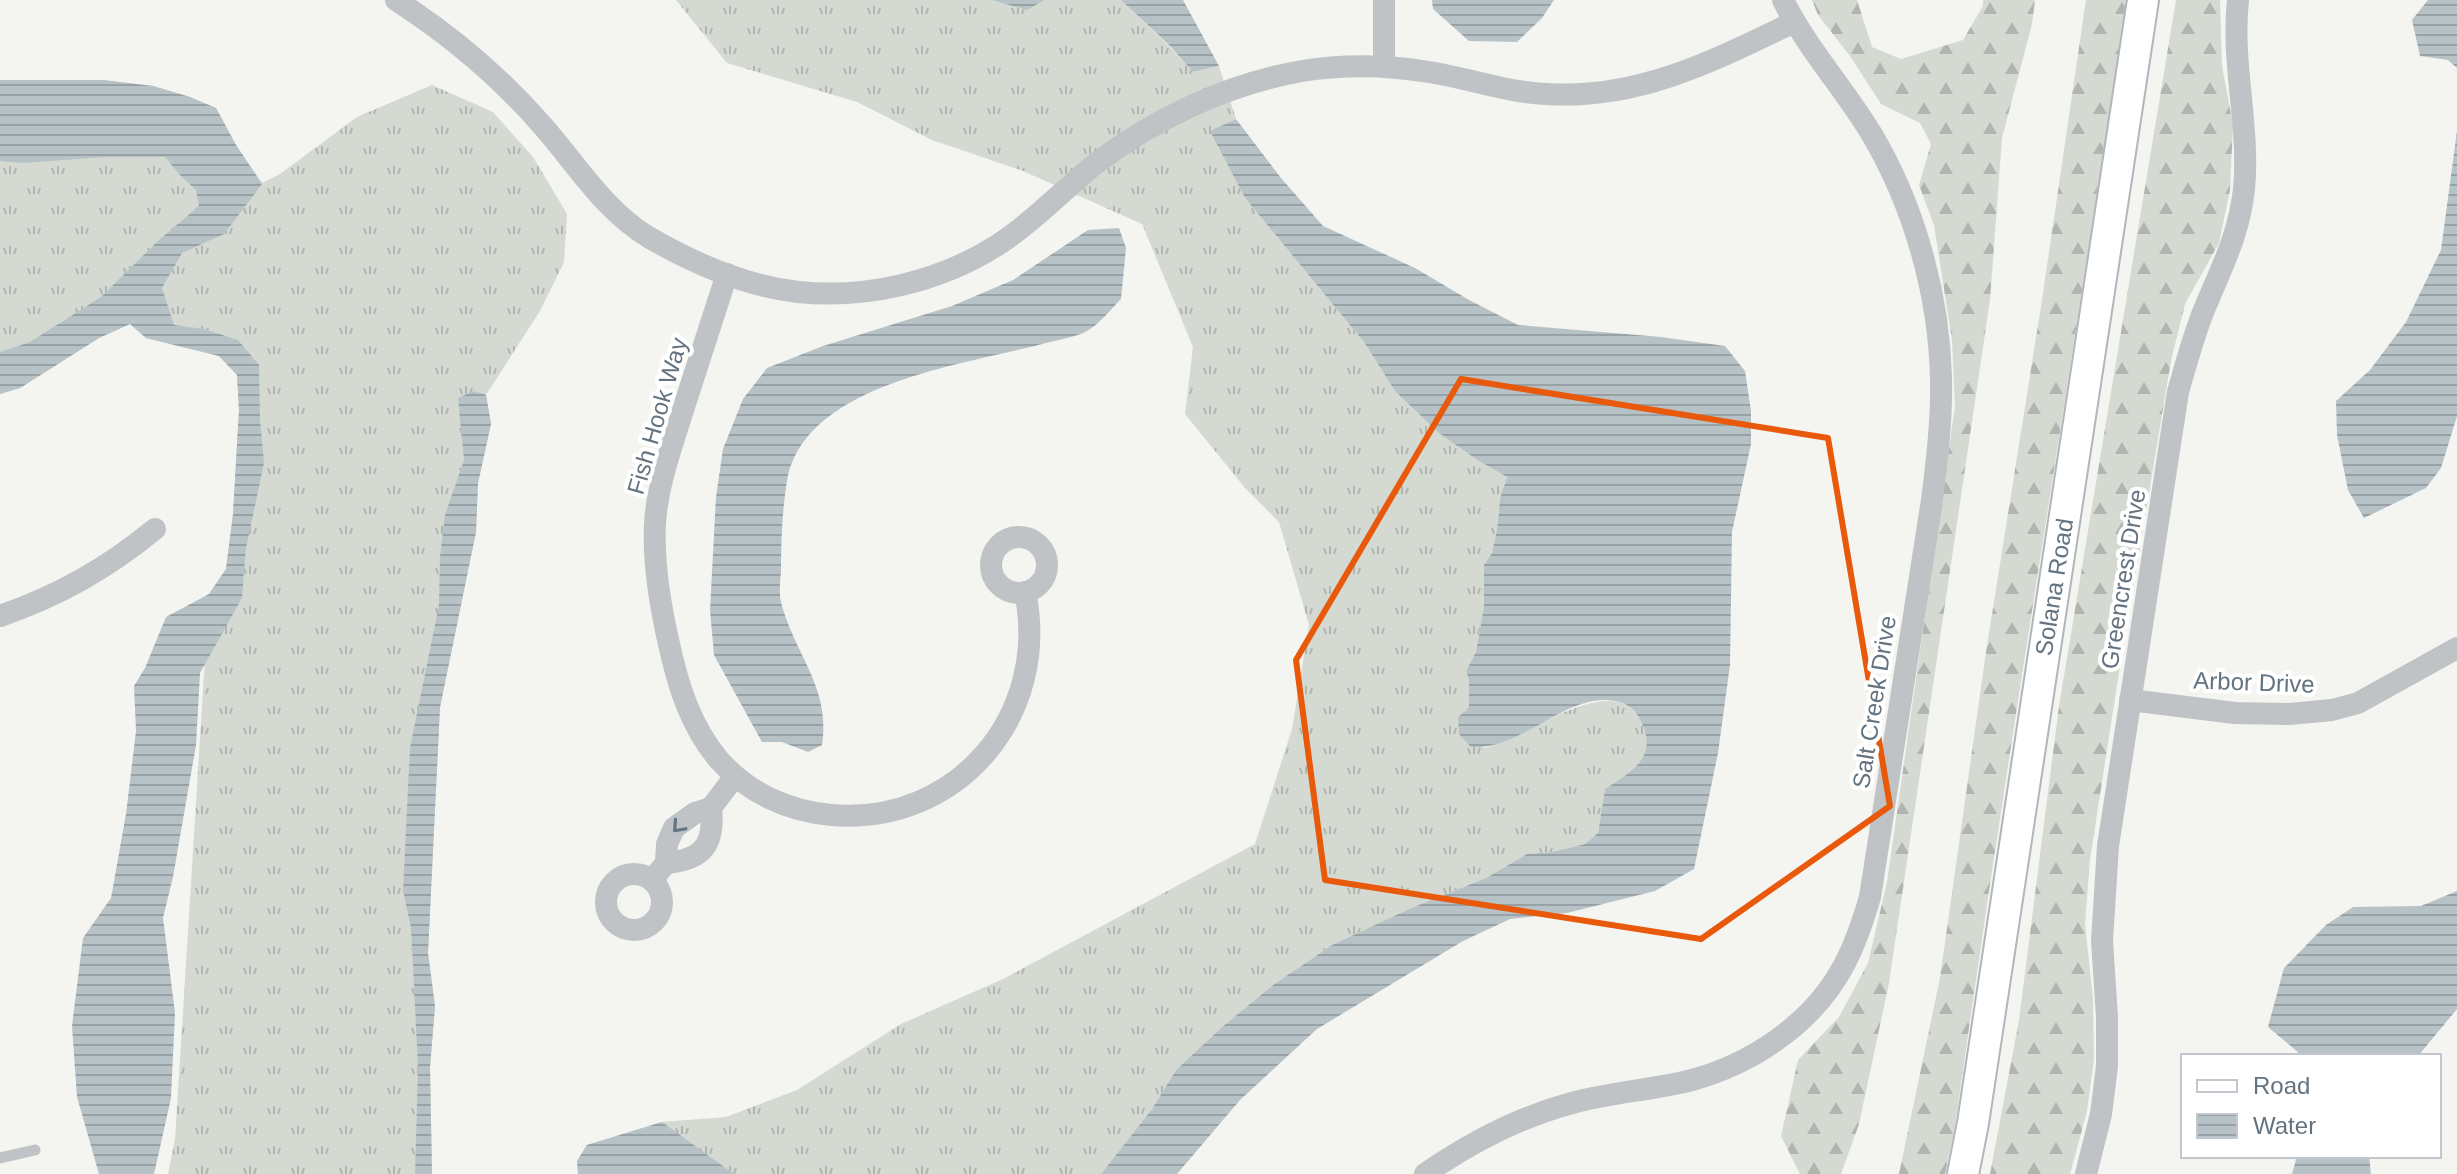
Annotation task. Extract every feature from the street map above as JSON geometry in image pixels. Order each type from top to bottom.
[{"type":"street","points":[[396,0],[462,47],[509,89],[601,198],[647,236],[689,259],[727,274],[798,292],[842,293],[923,280],[955,268],[1023,227],[1097,163],[1141,134],[1180,112],[1225,93],[1302,71],[1340,66],[1384,66],[1431,72],[1504,90],[1546,95],[1586,95],[1662,81],[1713,61],[1794,22]]},
{"type":"street","points":[[1384,0],[1384,66]]},
{"type":"street","name":"Salt Creek Drive","points":[[1425,1174],[1460,1151],[1520,1121],[1570,1103],[1614,1092],[1691,1080],[1727,1068],[1756,1053],[1785,1034],[1817,1003],[1844,967],[1860,933],[1870,897],[1932,500],[1939,439],[1940,363],[1930,285],[1896,184],[1872,135],[1794,22],[1783,0]]},
{"type":"street","name":"Solana Road","points":[[1963,1174],[2143,0]]},
{"type":"street","name":"Greencrest Drive","points":[[2086,1174],[2101,1114],[2107,1066],[2102,941],[2105,878],[2178,392],[2189,349],[2238,227],[2244,189],[2245,138],[2236,61],[2238,0]]},
{"type":"street","name":"Fish Hook Way","points":[[727,274],[662,475],[655,522],[655,569],[668,639],[687,707],[700,734],[719,759],[735,776],[763,796],[790,808],[816,814],[842,816],[893,810],[929,798],[949,787],[976,765],[991,749],[1009,721],[1027,666],[1030,627],[1025,592]]},
{"type":"street","points":[[0,616],[39,603],[87,578],[155,529]]},
{"type":"street","name":"Arbor Drive","points":[[2130,700],[2235,713],[2289,714],[2332,710],[2358,703],[2457,648]]},
{"type":"street","points":[[711,808],[712,830],[706,846],[687,860],[659,871],[674,828],[695,813],[711,808],[735,776]]},
{"type":"lane","points":[[0,1158],[35,1150]]},
{"type":"highlighted area","points":[[1461,379],[1828,438],[1890,806],[1701,939],[1325,880],[1296,660]]},
{"type":"green space","points":[[676,0],[991,0],[1027,10],[1045,0],[1121,0],[1193,72],[1219,66],[1236,119],[1211,131],[1245,198],[1364,342],[1395,391],[1507,477],[1500,499],[1492,553],[1484,565],[1484,606],[1476,652],[1466,671],[1469,708],[1484,748],[1565,712],[1608,701],[1626,705],[1644,728],[1647,742],[1644,758],[1609,795],[1598,833],[1585,844],[1527,854],[1486,878],[1332,945],[1273,985],[1176,1070],[1152,1109],[1101,1174],[578,1174],[577,1161],[587,1145],[662,1122],[726,1117],[797,1090],[901,1024],[1003,979],[1255,844],[1292,729],[1309,625],[1279,522],[1245,488],[1185,414],[1193,347],[1142,224],[1023,171],[932,140],[857,102],[727,63]]},
{"type":"green space","points":[[1812,0],[1857,0],[1872,47],[1901,59],[1963,40],[1983,6],[1983,0],[2035,0],[2032,24],[2002,138],[1990,300],[1889,983],[1859,1124],[1841,1174],[1800,1174],[1781,1136],[1798,1060],[1839,1017],[1868,963],[1887,882],[1955,406],[1952,340],[1934,225],[1919,185],[1931,144],[1920,123],[1881,104],[1850,56],[1818,15]]},
{"type":"green space","points":[[2086,0],[2126,0],[1955,1127],[1945,1174],[1899,1174],[1940,978],[1986,652]]},
{"type":"green space","points":[[2176,0],[2220,0],[2222,66],[2233,125],[2230,190],[2219,243],[2185,304],[2171,361],[2117,685],[2090,860],[2085,924],[2093,998],[2094,1059],[2087,1111],[2070,1174],[1990,1174],[2019,1020],[2059,706]]},
{"type":"green space","points":[[0,80],[103,80],[153,86],[190,97],[216,108],[262,183],[280,174],[357,117],[432,85],[493,112],[533,157],[567,214],[564,262],[540,311],[486,395],[491,424],[478,483],[476,532],[440,707],[428,953],[435,1006],[430,1067],[432,1174],[168,1174],[175,1139],[209,594],[226,569],[233,514],[239,410],[237,375],[219,356],[146,338],[130,324],[99,338],[20,388],[0,394]]},
{"type":"water","points":[[991,0],[1045,0],[1027,10]]},
{"type":"water","points":[[1121,0],[1183,0],[1219,66],[1193,72]]},
{"type":"water","points":[[1432,0],[1554,0],[1542,18],[1517,42],[1469,41],[1433,9]]},
{"type":"water","points":[[2428,0],[2457,0],[2457,68],[2448,60],[2420,56],[2412,20]]},
{"type":"water","points":[[0,80],[103,80],[153,86],[190,97],[216,108],[262,184],[224,234],[182,253],[162,288],[174,325],[204,329],[238,340],[259,365],[264,463],[246,548],[242,598],[200,673],[196,745],[163,918],[175,1013],[171,1098],[154,1174],[99,1174],[77,1097],[72,1026],[83,938],[111,898],[136,731],[134,686],[145,668],[166,617],[209,594],[226,569],[233,514],[239,410],[237,375],[219,356],[146,338],[130,324],[99,338],[20,388],[0,394],[0,352],[30,342],[101,297],[199,206],[196,190],[165,157],[106,157],[22,163],[0,161]]},
{"type":"water","points":[[1236,119],[1323,226],[1415,268],[1518,325],[1661,337],[1725,346],[1745,371],[1751,411],[1751,444],[1732,532],[1730,665],[1718,753],[1694,869],[1655,891],[1567,913],[1510,919],[1463,941],[1317,1029],[1240,1100],[1177,1174],[1101,1174],[1152,1109],[1176,1070],[1273,985],[1332,945],[1486,878],[1527,854],[1585,844],[1598,833],[1605,789],[1626,776],[1641,761],[1647,742],[1635,712],[1615,701],[1579,705],[1490,746],[1471,747],[1459,734],[1458,717],[1469,708],[1466,671],[1476,652],[1484,606],[1484,565],[1492,553],[1500,499],[1507,477],[1439,433],[1395,391],[1364,342],[1245,198],[1210,131]]},
{"type":"water","points":[[2457,131],[2457,416],[2441,468],[2426,488],[2364,518],[2348,490],[2337,435],[2336,401],[2370,370],[2406,322],[2441,250]]},
{"type":"water","points":[[1119,228],[1126,248],[1121,299],[1090,329],[1073,337],[895,382],[857,399],[824,420],[800,447],[785,492],[780,595],[787,621],[816,688],[823,724],[822,745],[808,752],[782,742],[762,742],[714,655],[710,610],[716,497],[723,449],[743,399],[767,368],[823,346],[952,306],[1013,280],[1088,230]]},
{"type":"water","points":[[474,391],[486,395],[491,424],[478,483],[476,532],[440,707],[428,953],[435,1006],[430,1067],[432,1174],[415,1174],[418,1066],[411,928],[403,890],[410,748],[439,605],[445,515],[464,460],[458,398]]},
{"type":"water","points":[[2457,891],[2457,1009],[2420,1054],[2299,1054],[2268,1027],[2284,968],[2326,925],[2353,907],[2421,906]]},
{"type":"water","points":[[662,1122],[734,1174],[578,1174],[577,1161],[587,1145]]},
{"type":"water","points":[[2296,1158],[2369,1158],[2371,1174],[2292,1174]]}]
